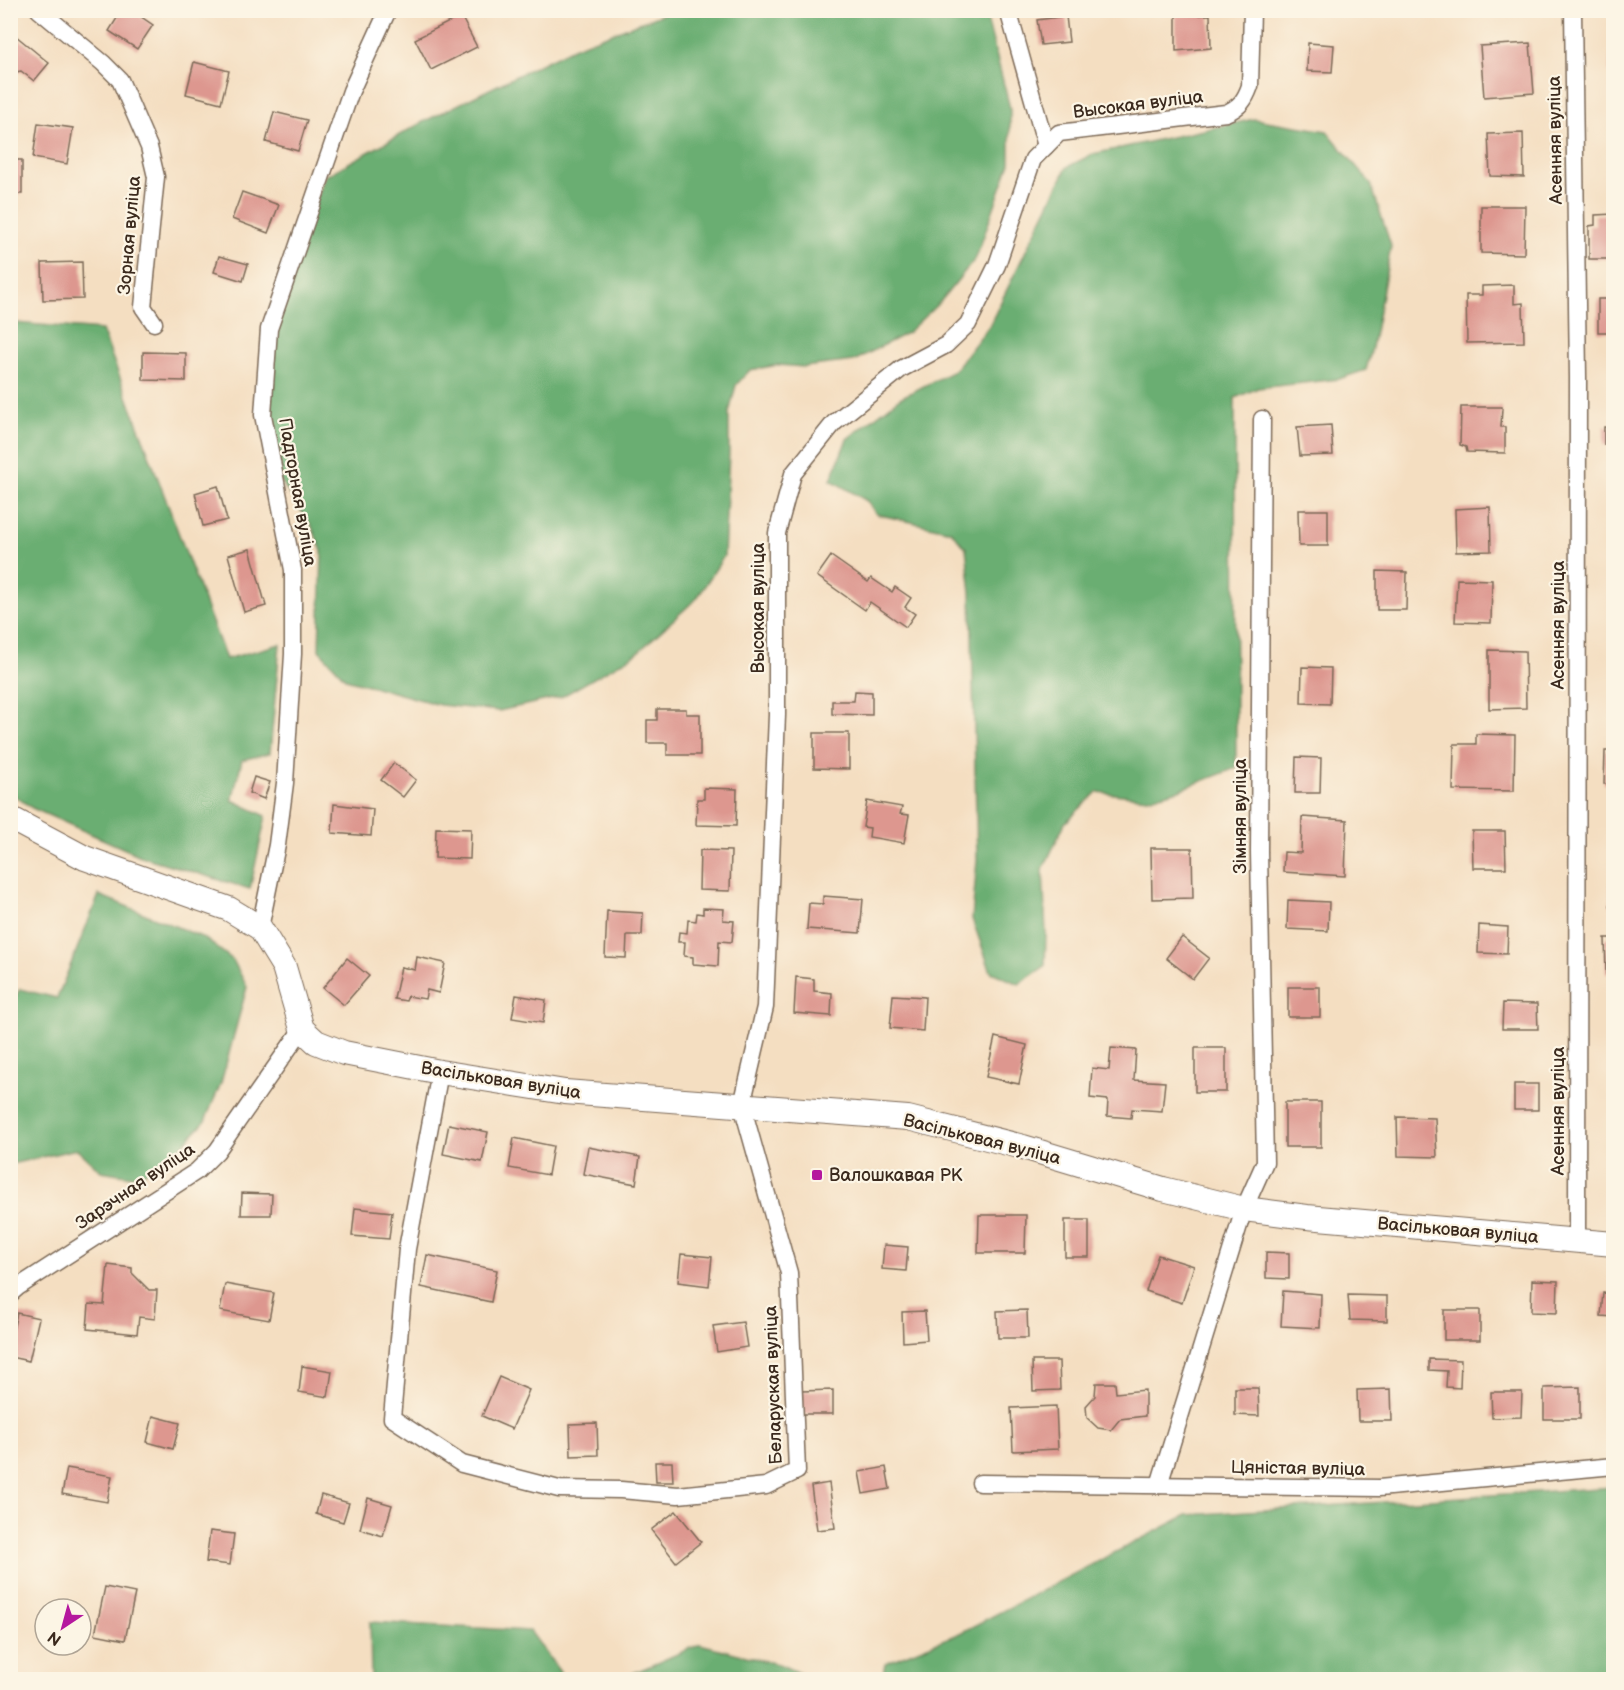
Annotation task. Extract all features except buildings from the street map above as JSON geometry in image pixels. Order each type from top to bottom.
[{"type":"street","name":"Зорная вуліца","points":[[39,10],[120,80],[149,147],[156,177],[143,307],[154,323]]},
{"type":"street","name":"Падгорная вуліца","points":[[260,928],[285,783],[293,654],[293,570],[263,415],[270,329],[351,91],[388,10]]},
{"type":"street","points":[[1008,10],[1046,146]]},
{"type":"street","name":"Высокая вуліца","points":[[742,1105],[765,1007],[777,715],[777,533],[793,474],[834,423],[901,369],[945,345],[968,324],[997,265],[1033,159],[1059,133],[1226,112],[1238,108],[1250,86],[1252,10]]},
{"type":"street","name":"Асенняя вуліца","points":[[1573,10],[1578,377],[1577,1240]]},
{"type":"street","name":"Зімняя вуліца","points":[[1159,1485],[1244,1209],[1265,1162],[1259,852],[1262,418]]},
{"type":"street","points":[[10,818],[85,858],[229,909],[260,928],[284,967],[299,1019]]},
{"type":"street","name":"Васільковая вуліца","points":[[299,1019],[316,1042],[344,1053],[440,1072],[565,1092],[908,1118],[1023,1147],[1163,1189],[1244,1209],[1307,1217],[1614,1244]]},
{"type":"street","name":"Зарэчная вуліца","points":[[10,1294],[197,1171],[217,1151],[299,1019]]},
{"type":"street","name":"Беларуская вуліца","points":[[440,1072],[407,1249],[392,1418],[462,1464],[559,1489],[621,1490],[678,1496],[766,1486],[797,1471],[789,1273],[742,1105]]},
{"type":"street","name":"Цяністая вуліца","points":[[980,1483],[1379,1488],[1614,1466]]},
{"type":"green space","points":[[671,11],[985,11],[1010,108],[1010,163],[976,258],[940,302],[907,333],[854,361],[804,367],[778,365],[750,370],[736,385],[729,413],[724,556],[697,598],[636,654],[561,697],[499,711],[440,705],[346,679],[319,650],[322,551],[311,525],[273,470],[263,415],[269,329],[325,176],[423,122],[575,47]]},
{"type":"green space","points":[[1254,119],[1327,131],[1371,184],[1391,246],[1372,348],[1366,370],[1339,379],[1258,388],[1235,398],[1236,768],[1179,790],[1148,798],[1097,792],[1065,823],[1043,869],[1045,966],[1019,984],[991,972],[972,919],[977,860],[971,593],[966,548],[951,531],[876,514],[867,501],[831,480],[847,439],[900,398],[954,371],[989,326],[1067,167],[1093,154]]},
{"type":"green space","points":[[10,246],[15,323],[102,330],[226,659],[280,644],[270,753],[242,760],[232,800],[266,816],[250,889],[143,857],[32,808],[11,793]]},
{"type":"green space","points":[[99,895],[204,938],[233,960],[247,987],[221,1083],[205,1121],[176,1152],[137,1177],[101,1171],[77,1149],[11,1164],[11,1003],[20,989],[57,998]]},
{"type":"green space","points":[[1613,1487],[1613,1679],[882,1679],[885,1663],[960,1633],[1187,1515]]},
{"type":"green space","points":[[370,1622],[530,1631],[565,1679],[371,1679]]},
{"type":"green space","points":[[700,1644],[781,1665],[812,1679],[620,1679]]},
{"type":"place","name":"Валошкавая РК","points":[[817,1175]]}]
